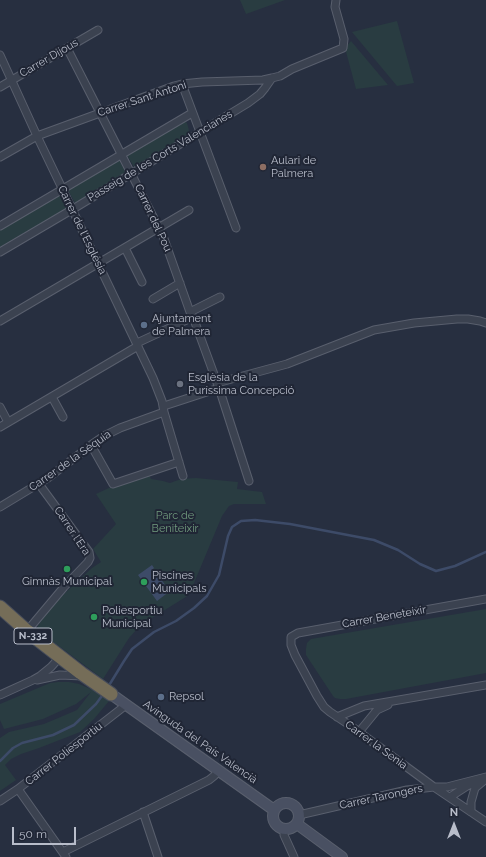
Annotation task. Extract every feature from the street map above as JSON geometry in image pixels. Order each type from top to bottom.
[{"type":"highway","name":"N-332","points":[[0,607],[26,631],[111,694]]},
{"type":"main road","name":"Avinguda del País Valencià","points":[[111,694],[274,810]]},
{"type":"main road","points":[[298,819],[291,828],[284,829],[274,822],[274,810],[280,805],[287,803],[292,804],[296,807],[298,819],[342,857]]},
{"type":"street","name":"Carrer Sant Antoni","points":[[0,157],[37,136],[182,84],[263,80],[272,78],[280,76],[343,48],[344,39],[335,7],[336,0]]},
{"type":"street","name":"Carrer Dijous","points":[[0,87],[98,30]]},
{"type":"street","name":"Carrer del Pou","points":[[67,48],[159,228],[218,386],[249,481]]},
{"type":"street","name":"Carrer de l'Església","points":[[0,55],[62,189],[73,209],[159,391],[183,476]]},
{"type":"street","name":"Passeig de les Corts Valencianes","points":[[0,252],[254,99],[272,78]]},
{"type":"street","points":[[182,84],[199,133],[236,228]]},
{"type":"street","name":"Passeig de les Corts Valencianes","points":[[0,226],[192,113]]},
{"type":"street","points":[[0,321],[189,210]]},
{"type":"street","points":[[125,248],[142,282]]},
{"type":"street","points":[[153,299],[180,283]]},
{"type":"street","points":[[0,427],[220,297]]},
{"type":"street","name":"Carrer de la Sèquia","points":[[0,507],[39,484],[86,450],[91,444],[104,436],[218,386],[287,364],[374,330],[414,323],[457,319],[468,319],[486,323]]},
{"type":"street","points":[[52,397],[63,417]]},
{"type":"street","points":[[0,407],[8,422]]},
{"type":"street","points":[[91,444],[113,484],[179,462]]},
{"type":"street","name":"Carrer l'Era","points":[[26,631],[90,558],[89,552],[39,484]]},
{"type":"street","name":"Carrer Beneteixir","points":[[290,645],[291,636],[298,633],[486,599]]},
{"type":"street","name":"Carrer la Senia","points":[[290,645],[316,696],[330,712],[434,787],[486,822]]},
{"type":"street","points":[[54,676],[63,671],[64,660]]},
{"type":"street","points":[[0,695],[33,680],[64,660]]},
{"type":"street","points":[[33,680],[69,675],[90,679]]},
{"type":"street","points":[[337,717],[364,706],[486,685]]},
{"type":"street","points":[[359,732],[377,710],[400,701]]},
{"type":"street","name":"Carrer Poliesportiu","points":[[0,801],[18,789],[126,705]]},
{"type":"street","points":[[18,789],[65,855],[143,812],[209,780],[218,770]]},
{"type":"street","points":[[450,797],[467,786],[486,778]]},
{"type":"street","points":[[471,812],[471,802],[474,788],[486,778]]},
{"type":"street","name":"Carrer Tarongers","points":[[298,819],[407,790],[446,787],[486,778]]},
{"type":"street","points":[[143,812],[158,857]]},
{"type":"street","points":[[284,829],[284,835],[294,857]]},
{"type":"green space","points":[[240,0],[285,0],[246,14]]},
{"type":"green space","points":[[397,21],[414,83],[397,86],[352,32]]},
{"type":"green space","points":[[351,41],[388,85],[356,89],[345,48]]},
{"type":"green space","points":[[184,121],[187,123],[190,134],[134,167],[127,155]]},
{"type":"green space","points":[[119,160],[126,173],[75,203],[68,190]]},
{"type":"green space","points":[[60,195],[67,208],[0,247],[0,230]]},
{"type":"green space","name":"Parc de Beniteixir","points":[[149,475],[151,479],[170,483],[181,479],[196,478],[238,482],[237,489],[262,492],[266,504],[234,504],[229,506],[222,516],[189,595],[138,628],[129,638],[103,679],[36,629],[47,612],[65,593],[92,568],[101,562],[93,549],[116,524],[96,494],[111,487]]},
{"type":"green space","points":[[486,609],[486,673],[340,699],[333,696],[306,655],[307,643],[311,639]]},
{"type":"green space","points":[[58,682],[79,684],[93,690],[109,701],[94,719],[80,732],[11,759],[5,765],[16,780],[0,791],[0,738],[9,732],[44,724],[77,710],[91,692],[76,704],[43,719],[4,729],[0,720],[0,704],[50,683]]},
{"type":"water","points":[[152,565],[154,568],[153,569],[170,591],[157,601],[138,575]]},
{"type":"waterway","points":[[108,687],[132,649],[154,632],[176,621],[207,596],[219,575],[228,536],[232,527],[241,521],[255,520],[290,524],[374,540],[398,550],[420,564],[436,571],[455,566],[486,552]]},
{"type":"waterway","points":[[0,761],[13,748],[22,743],[53,735],[74,725],[96,704],[104,693]]},
{"type":"place","name":"Aulari de Palmera","points":[[263,167]]},
{"type":"place","name":"Ajuntament de Palmera","points":[[144,325]]},
{"type":"place","name":"Esglèsia de la Puríssima Concepció","points":[[180,384]]},
{"type":"place","name":"Gimnàs Municipal","points":[[67,569]]},
{"type":"place","name":"Piscines Municipals","points":[[144,582]]},
{"type":"place","name":"Poliesportiu Municipal","points":[[94,617]]},
{"type":"place","name":"Repsol","points":[[161,697]]}]
